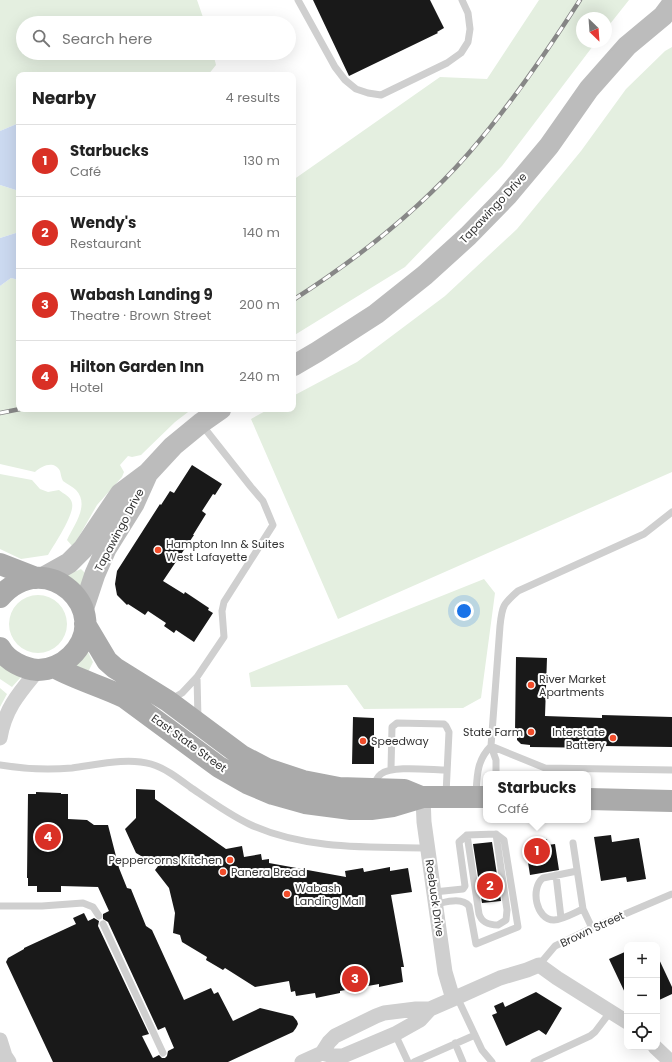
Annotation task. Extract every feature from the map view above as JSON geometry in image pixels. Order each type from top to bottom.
[{"type":"main road","name":"Tapawingo Drive","points":[[296,364],[376,314],[426,275],[468,236],[507,196],[549,146],[589,89],[617,57],[627,46],[669,12]]},
{"type":"main road","name":"Tapawingo Drive","points":[[40,578],[63,567],[75,558],[83,549],[120,494],[148,473],[174,446],[217,412]]},
{"type":"main road","name":"Tapawingo Drive","points":[[84,617],[95,574],[106,549],[134,504],[148,473]]},
{"type":"main road","name":"East State Street","points":[[0,564],[59,583],[69,589],[77,599],[84,617],[106,661],[114,668],[168,701],[242,756],[267,769],[303,781],[339,788],[404,790],[423,797]]},
{"type":"main road","points":[[0,597],[8,588],[19,582],[40,578]]},
{"type":"main road","points":[[46,668],[66,661],[76,651],[83,638],[84,617]]},
{"type":"main road","name":"East State Street","points":[[0,648],[11,661],[24,667],[46,668],[109,690],[124,697],[199,754],[247,783],[273,794],[305,803],[351,809],[371,809],[393,806],[423,797],[481,797]]},
{"type":"main road","points":[[591,799],[672,801]]},
{"type":"street","points":[[0,738],[5,718],[17,696],[46,668]]},
{"type":"street","name":"Roebuck Drive","points":[[423,797],[424,822],[445,972],[455,998]]},
{"type":"street","points":[[539,965],[624,1020]]},
{"type":"street","name":"Brown Street","points":[[314,1058],[335,1036],[376,1016],[384,1013],[416,1009],[430,1009],[500,978],[539,965]]},
{"type":"street","name":"Brown Street","points":[[314,1058],[343,1056],[395,1034],[420,1020],[430,1009]]},
{"type":"street","points":[[0,1040],[8,1062]]},
{"type":"street","points":[[658,1050],[671,1062]]},
{"type":"lane","points":[[298,0],[335,67],[345,80],[356,89],[381,95],[461,53],[468,42],[470,29],[468,14],[462,0]]},
{"type":"lane","points":[[168,701],[182,693],[198,677],[224,637],[222,611],[224,602],[273,525],[263,501],[250,487],[201,423]]},
{"type":"lane","points":[[496,771],[496,760],[491,746],[502,607],[508,599],[518,591],[644,534],[672,512]]},
{"type":"lane","points":[[198,677],[198,723]]},
{"type":"lane","points":[[391,769],[392,727],[397,723],[444,724],[448,732],[446,796]]},
{"type":"lane","points":[[491,746],[545,768],[672,770]]},
{"type":"lane","points":[[481,797],[477,779],[479,763],[491,746]]},
{"type":"lane","points":[[0,765],[26,769],[49,770],[113,763],[133,762],[151,764],[173,774],[222,809],[250,824],[285,837],[335,846],[428,848]]},
{"type":"lane","points":[[372,789],[377,778],[382,773],[391,769],[447,770]]},
{"type":"lane","points":[[467,835],[479,914],[483,922],[490,925],[498,925],[506,920],[507,910],[496,834]]},
{"type":"lane","points":[[496,834],[504,840],[518,927],[476,944],[469,906],[466,902],[435,898],[463,889],[465,886],[459,842],[467,835],[496,834]]},
{"type":"lane","points":[[573,843],[583,908],[592,928]]},
{"type":"lane","points":[[577,871],[543,878],[538,881],[535,892],[539,907],[549,919],[555,920],[583,908]]},
{"type":"lane","points":[[556,875],[561,918]]},
{"type":"lane","name":"Brown Street","points":[[539,965],[555,946],[592,928],[672,894]]},
{"type":"lane","points":[[0,906],[42,906],[83,903],[93,907],[99,916]]},
{"type":"lane","points":[[103,924],[163,1053]]},
{"type":"lane","points":[[455,998],[482,1050],[492,1062]]},
{"type":"lane","points":[[534,1062],[590,1036],[595,1032],[611,1011]]},
{"type":"lane","points":[[395,1034],[408,1062]]},
{"type":"lane","points":[[414,1062],[475,1035]]},
{"type":"lane","points":[[455,1043],[463,1062]]},
{"type":"green space","points":[[0,0],[197,0],[203,16],[16,16],[16,60],[215,60],[216,65],[210,72],[16,72],[16,124],[0,131]]},
{"type":"green space","points":[[539,0],[629,0],[612,21],[612,12],[576,12],[576,48],[591,48],[502,166],[405,267],[296,334],[296,178],[440,77],[487,79]]},
{"type":"green space","points":[[672,47],[672,472],[338,619],[251,419],[264,412],[296,412],[296,394],[357,362],[445,296],[517,229],[581,151],[626,89],[665,51]]},
{"type":"green space","points":[[0,185],[16,190],[16,233],[0,238]]},
{"type":"green space","points":[[11,278],[16,279],[16,412],[188,412],[175,422],[141,455],[132,457],[128,456],[120,465],[124,472],[122,477],[97,505],[73,547],[67,540],[77,522],[81,508],[80,496],[76,490],[63,481],[60,471],[55,466],[51,465],[41,468],[35,472],[0,464],[0,286]]},
{"type":"green space","points":[[0,474],[32,480],[40,489],[48,492],[59,490],[70,499],[72,508],[67,522],[48,555],[21,559],[0,549]]},
{"type":"green space","points":[[81,569],[85,573],[80,586],[67,577],[67,575]]},
{"type":"green space","points":[[484,579],[495,593],[481,698],[463,708],[364,709],[347,685],[251,687],[249,673]]},
{"type":"green space","points":[[32,595],[44,595],[59,603],[67,618],[67,630],[59,645],[44,653],[32,653],[17,645],[9,630],[9,618],[17,603]]},
{"type":"green space","points":[[87,650],[93,662],[88,672],[74,667]]},
{"type":"green space","points":[[0,664],[21,677],[12,687],[0,679]]},
{"type":"green space","points":[[0,688],[7,694],[0,707]]},
{"type":"water","points":[[16,124],[16,190],[0,185],[0,131]]},
{"type":"water","points":[[16,233],[16,279],[11,278],[0,286],[0,238]]},
{"type":"building","points":[[313,0],[430,0],[444,28],[437,32],[438,33],[349,76]]},
{"type":"building","name":"Hampton Inn & Suites West Lafayette","points":[[192,465],[222,484],[215,495],[213,494],[202,511],[206,514],[194,535],[163,581],[184,594],[185,592],[209,608],[208,610],[213,613],[194,642],[176,630],[174,633],[164,626],[166,623],[148,611],[145,615],[128,604],[127,605],[117,595],[115,584],[117,571],[160,504],[161,505],[170,491],[174,493]]},
{"type":"building","name":"River Market Apartments","points":[[516,657],[547,658],[545,716],[602,718],[602,715],[672,717],[672,747],[530,747],[530,745],[521,744],[517,740],[517,732],[515,732]]},
{"type":"building","name":"Speedway","points":[[353,717],[374,718],[374,764],[352,764]]},
{"type":"building","name":"Wabash Landing Mall","points":[[136,789],[155,790],[155,799],[226,849],[242,846],[244,857],[261,854],[262,860],[269,859],[269,863],[346,877],[345,871],[363,868],[364,872],[390,867],[390,871],[408,868],[412,892],[391,895],[404,967],[401,967],[403,982],[379,987],[379,984],[340,991],[340,993],[316,998],[315,993],[296,996],[295,991],[291,992],[289,981],[255,987],[225,968],[223,970],[206,960],[207,957],[182,942],[180,935],[173,933],[175,913],[169,888],[155,870],[158,866],[136,853],[125,829],[136,818]]},
{"type":"building","points":[[36,792],[68,794],[68,819],[87,820],[94,825],[108,825],[119,868],[127,888],[131,889],[146,926],[152,930],[184,1000],[211,988],[214,994],[218,992],[233,1021],[260,1008],[293,1016],[298,1024],[293,1032],[228,1062],[53,1062],[6,962],[8,958],[24,948],[76,924],[73,918],[84,913],[88,921],[94,918],[99,921],[98,926],[149,1034],[142,1036],[153,1058],[159,1055],[162,1058],[165,1058],[168,1051],[174,1048],[165,1027],[158,1030],[108,922],[103,919],[103,914],[109,911],[98,887],[61,886],[61,892],[37,892],[37,886],[28,886],[28,794],[36,794]]},
{"type":"building","points":[[611,835],[612,842],[639,838],[646,879],[627,882],[626,877],[601,881],[594,837]]},
{"type":"building","points":[[547,839],[548,845],[555,844],[559,870],[530,875],[525,843]]},
{"type":"building","points":[[492,842],[501,901],[482,903],[473,844]]},
{"type":"building","points":[[624,952],[624,991],[609,959]]},
{"type":"building","points":[[660,961],[672,987],[672,994],[660,1000]]},
{"type":"building","points":[[536,992],[562,1008],[546,1035],[539,1030],[506,1046],[492,1015],[497,1013],[494,1006],[503,1002],[505,1007]]},
{"type":"railway","points":[[296,298],[340,268],[386,233],[449,175],[483,136],[513,98],[580,0]]},
{"type":"railway","points":[[0,413],[16,410]]},
{"type":"place","name":"Hampton Inn & Suites West Lafayette","points":[[158,550]]},
{"type":"place","name":"River Market Apartments","points":[[531,685]]},
{"type":"place","name":"State Farm","points":[[531,732]]},
{"type":"place","name":"Interstate Battery","points":[[613,738]]},
{"type":"place","name":"Speedway","points":[[363,741]]},
{"type":"place","name":"Hilton Garden Inn","points":[[48,837]]},
{"type":"place","name":"Starbucks","points":[[537,851]]},
{"type":"place","name":"Peppercorns Kitchen","points":[[230,860]]},
{"type":"place","name":"Panera Bread","points":[[223,872]]},
{"type":"place","name":"Wendy's","points":[[490,886]]},
{"type":"place","name":"Wabash Landing Mall","points":[[287,894]]},
{"type":"place","name":"Wabash Landing 9","points":[[355,979]]}]
